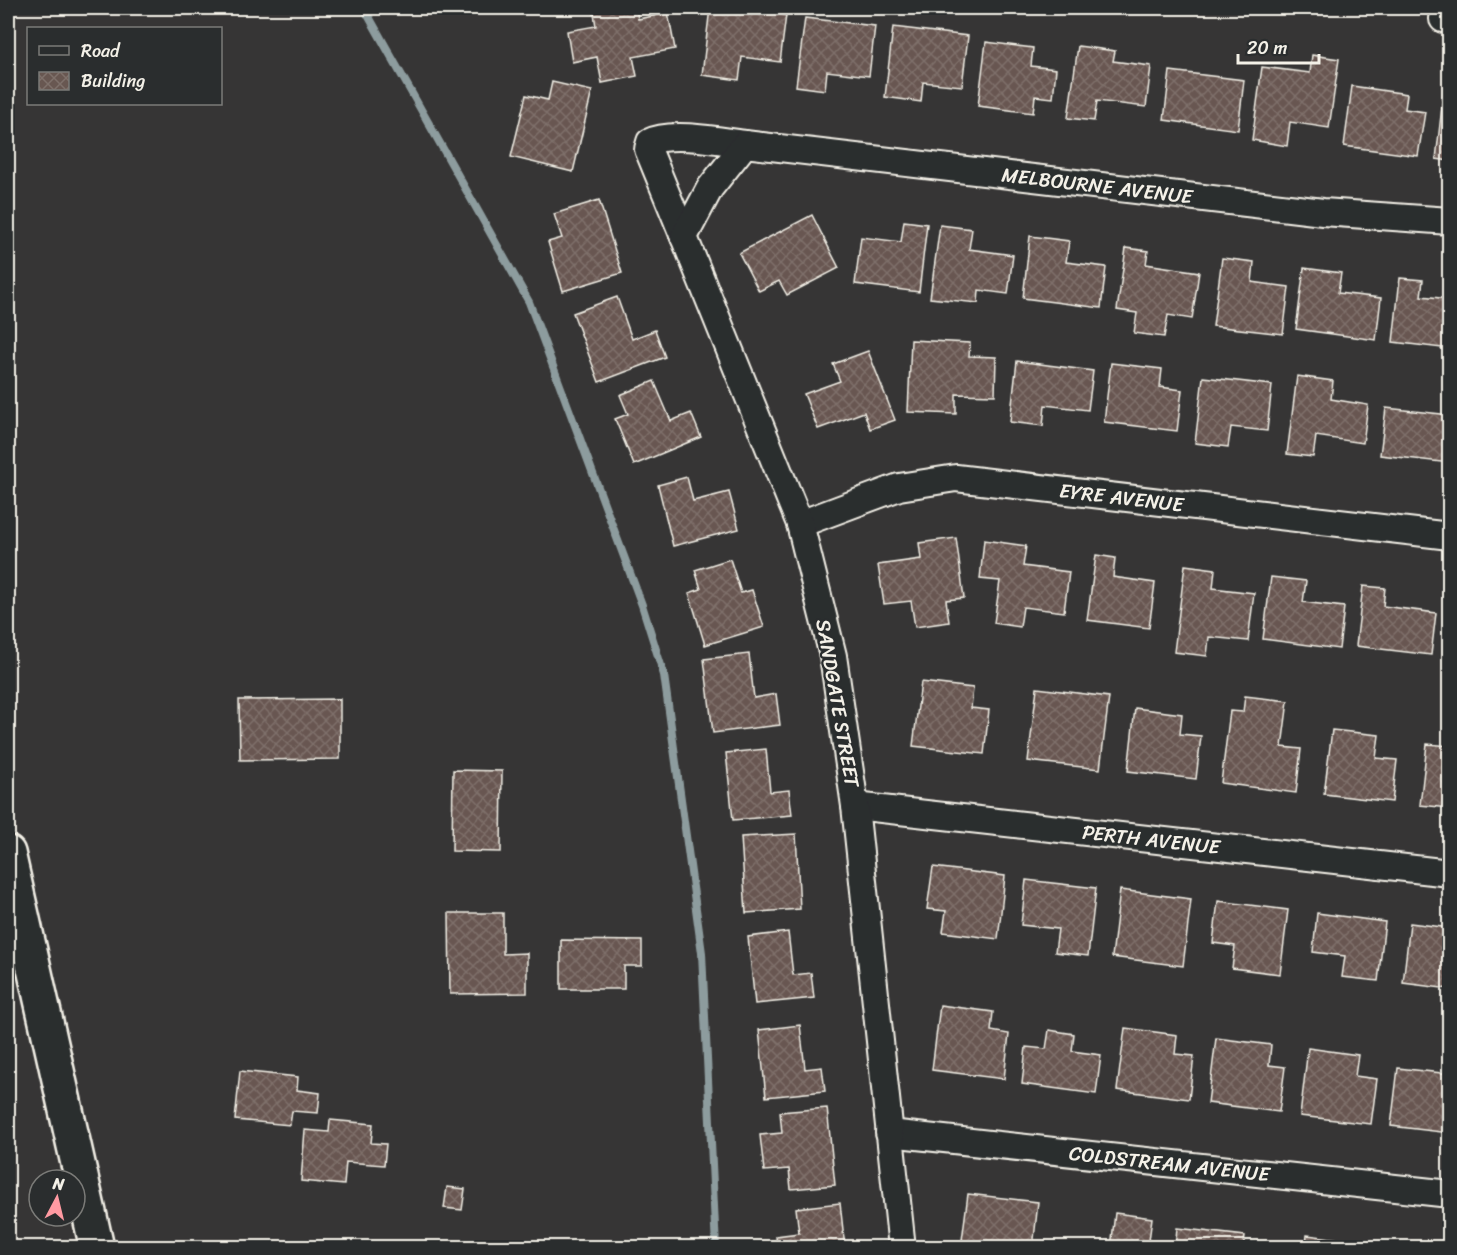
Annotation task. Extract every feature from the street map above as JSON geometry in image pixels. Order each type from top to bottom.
[{"type":"street","name":"MELBOURNE AVENUE","points":[[684,237],[648,149],[650,142],[658,137],[746,144],[1323,212],[1449,221]]},
{"type":"street","points":[[684,237],[710,188],[746,144]]},
{"type":"street","name":"SANDGATE STREET","points":[[684,237],[800,524],[833,656],[855,806],[902,1248]]},
{"type":"street","name":"EYRE AVENUE","points":[[800,524],[899,487],[957,478],[1449,537]]},
{"type":"street","name":"PERTH AVENUE","points":[[855,806],[1449,873]]},
{"type":"street","points":[[8,853],[12,895],[98,1248]]},
{"type":"street","name":"COLDSTREAM AVENUE","points":[[889,1133],[1449,1194]]},
{"type":"building","points":[[593,8],[636,8],[638,19],[668,13],[675,49],[633,57],[637,76],[602,83],[597,57],[572,62],[567,31],[596,26]]},
{"type":"building","points":[[710,8],[786,15],[780,62],[742,57],[739,80],[702,75]]},
{"type":"building","points":[[805,18],[875,26],[869,76],[827,71],[825,90],[796,86]]},
{"type":"building","points":[[893,27],[968,36],[962,86],[923,82],[921,102],[885,97]]},
{"type":"building","points":[[986,42],[1033,48],[1031,66],[1056,69],[1053,98],[1035,96],[1033,113],[978,106]]},
{"type":"building","points":[[1078,46],[1115,51],[1113,61],[1151,66],[1146,107],[1097,101],[1094,121],[1068,118]]},
{"type":"building","points":[[1312,55],[1339,59],[1329,128],[1290,122],[1287,146],[1252,140],[1262,67],[1310,73]]},
{"type":"building","points":[[1170,71],[1244,80],[1238,130],[1164,120]]},
{"type":"building","points":[[1445,80],[1450,80],[1450,161],[1436,159]]},
{"type":"building","points":[[552,82],[592,91],[573,172],[511,157],[526,95],[548,100]]},
{"type":"building","points":[[1352,86],[1407,94],[1405,109],[1425,112],[1418,156],[1344,146]]},
{"type":"building","points":[[599,200],[622,273],[563,291],[548,242],[562,238],[554,214]]},
{"type":"building","points":[[812,215],[839,268],[787,295],[779,281],[759,291],[739,253]]},
{"type":"building","points":[[904,221],[927,224],[919,292],[855,284],[861,237],[901,242]]},
{"type":"building","points":[[940,225],[972,229],[969,249],[1013,255],[1008,294],[979,290],[978,303],[930,298]]},
{"type":"building","points":[[1030,236],[1069,241],[1066,262],[1106,267],[1101,308],[1023,298]]},
{"type":"building","points":[[1126,248],[1148,251],[1146,264],[1199,272],[1192,319],[1168,315],[1164,337],[1134,333],[1137,313],[1117,310]]},
{"type":"building","points":[[1222,258],[1254,262],[1252,282],[1289,287],[1283,334],[1213,326]]},
{"type":"building","points":[[1304,268],[1341,273],[1338,293],[1381,298],[1376,340],[1296,329]]},
{"type":"building","points":[[1400,278],[1423,280],[1421,296],[1450,299],[1450,349],[1393,342]]},
{"type":"building","points":[[617,297],[632,339],[655,330],[665,357],[599,382],[573,313]]},
{"type":"building","points":[[911,340],[970,343],[969,356],[996,357],[995,395],[956,394],[956,414],[908,412]]},
{"type":"building","points":[[868,351],[895,420],[870,429],[864,412],[818,429],[804,394],[840,381],[833,364]]},
{"type":"building","points":[[1017,361],[1093,371],[1088,410],[1045,405],[1043,426],[1010,422]]},
{"type":"building","points":[[1111,363],[1162,369],[1160,387],[1182,390],[1177,431],[1104,422]]},
{"type":"building","points":[[1297,376],[1333,381],[1331,399],[1368,405],[1363,443],[1316,436],[1313,457],[1287,454]]},
{"type":"building","points":[[1203,377],[1272,385],[1267,431],[1231,427],[1228,447],[1195,443]]},
{"type":"building","points":[[654,381],[671,421],[691,413],[701,437],[634,465],[615,419],[628,414],[620,395]]},
{"type":"building","points":[[1386,408],[1450,415],[1450,463],[1380,455]]},
{"type":"building","points":[[687,477],[693,501],[729,492],[739,529],[673,546],[658,485]]},
{"type":"building","points":[[956,538],[964,598],[946,600],[949,622],[915,627],[911,601],[884,604],[878,565],[921,559],[919,543]]},
{"type":"building","points":[[984,540],[1026,546],[1023,566],[1069,572],[1064,612],[1023,607],[1020,627],[994,623],[1000,581],[980,579]]},
{"type":"building","points":[[1096,555],[1115,558],[1113,577],[1155,583],[1149,628],[1087,620]]},
{"type":"building","points":[[730,559],[741,593],[752,590],[764,627],[705,645],[689,593],[701,589],[695,570]]},
{"type":"building","points":[[1185,565],[1215,569],[1213,588],[1254,593],[1248,641],[1209,637],[1207,656],[1174,652]]},
{"type":"building","points":[[1271,577],[1306,581],[1303,602],[1344,607],[1339,649],[1263,639]]},
{"type":"building","points":[[1363,586],[1385,588],[1383,606],[1436,613],[1431,655],[1356,646]]},
{"type":"building","points":[[749,654],[754,698],[776,694],[780,725],[713,733],[704,659]]},
{"type":"building","points":[[921,682],[973,688],[971,708],[989,710],[984,754],[913,746]]},
{"type":"building","points":[[1037,688],[1109,697],[1100,769],[1028,761]]},
{"type":"building","points":[[1245,696],[1288,701],[1282,747],[1301,749],[1296,793],[1221,783],[1230,711],[1243,712]]},
{"type":"building","points":[[340,699],[340,759],[240,760],[239,700]]},
{"type":"building","points":[[1135,708],[1182,714],[1180,734],[1201,736],[1196,779],[1128,771]]},
{"type":"building","points":[[1332,730],[1379,735],[1376,758],[1397,760],[1392,802],[1324,794]]},
{"type":"building","points":[[1427,744],[1450,746],[1450,808],[1420,805]]},
{"type":"building","points":[[766,749],[770,792],[789,790],[792,815],[733,820],[726,753]]},
{"type":"building","points":[[453,770],[502,771],[501,852],[452,851]]},
{"type":"building","points":[[796,834],[800,909],[746,913],[741,837]]},
{"type":"building","points":[[933,867],[1005,876],[998,939],[943,932],[946,911],[927,909]]},
{"type":"building","points":[[1026,880],[1096,888],[1088,956],[1055,952],[1058,929],[1021,925]]},
{"type":"building","points":[[1120,890],[1191,899],[1183,966],[1112,957]]},
{"type":"building","points":[[1218,901],[1288,910],[1280,974],[1232,968],[1235,946],[1213,943]]},
{"type":"building","points":[[449,913],[503,913],[503,954],[527,953],[527,993],[450,994]]},
{"type":"building","points":[[1317,913],[1385,922],[1378,981],[1342,977],[1345,956],[1313,952]]},
{"type":"building","points":[[1410,923],[1450,928],[1450,989],[1403,983]]},
{"type":"building","points":[[788,932],[793,975],[811,973],[814,998],[755,1004],[748,937]]},
{"type":"building","points":[[561,940],[642,941],[642,966],[624,966],[624,989],[561,989]]},
{"type":"building","points":[[940,1005],[993,1012],[991,1031],[1009,1034],[1004,1079],[932,1070]]},
{"type":"building","points":[[800,1025],[805,1069],[822,1067],[825,1091],[766,1097],[759,1030]]},
{"type":"building","points":[[1125,1028],[1177,1035],[1175,1054],[1194,1056],[1189,1099],[1117,1090]]},
{"type":"building","points":[[1049,1030],[1074,1034],[1072,1051],[1101,1055],[1096,1094],[1022,1084],[1026,1047],[1046,1049]]},
{"type":"building","points":[[1216,1038],[1271,1045],[1269,1065],[1285,1067],[1279,1112],[1208,1103]]},
{"type":"building","points":[[1308,1048],[1358,1055],[1355,1076],[1377,1079],[1371,1124],[1300,1116]]},
{"type":"building","points":[[1398,1068],[1450,1074],[1450,1133],[1391,1126]]},
{"type":"building","points":[[240,1071],[298,1077],[297,1090],[320,1093],[318,1113],[292,1111],[290,1125],[235,1120]]},
{"type":"building","points":[[827,1108],[835,1185],[791,1189],[789,1169],[764,1171],[760,1135],[782,1133],[780,1112]]},
{"type":"building","points":[[330,1120],[373,1124],[371,1143],[386,1144],[384,1165],[346,1162],[344,1185],[301,1181],[305,1130],[329,1132]]},
{"type":"building","points":[[447,1187],[465,1189],[462,1210],[444,1208]]},
{"type":"building","points":[[968,1194],[1038,1202],[1033,1248],[961,1248]]},
{"type":"building","points":[[840,1203],[845,1248],[777,1248],[776,1236],[799,1233],[796,1208]]},
{"type":"building","points":[[1115,1213],[1152,1218],[1148,1248],[1111,1248]]},
{"type":"building","points":[[1177,1228],[1245,1236],[1243,1248],[1175,1248]]},
{"type":"building","points":[[1307,1235],[1347,1240],[1346,1248],[1270,1248],[1271,1241],[1306,1245]]},
{"type":"building","points":[[1371,1243],[1403,1247],[1403,1248],[1371,1248]]},
{"type":"waterway","points":[[364,8],[529,302],[642,605],[664,675],[702,953],[716,1248]]}]
